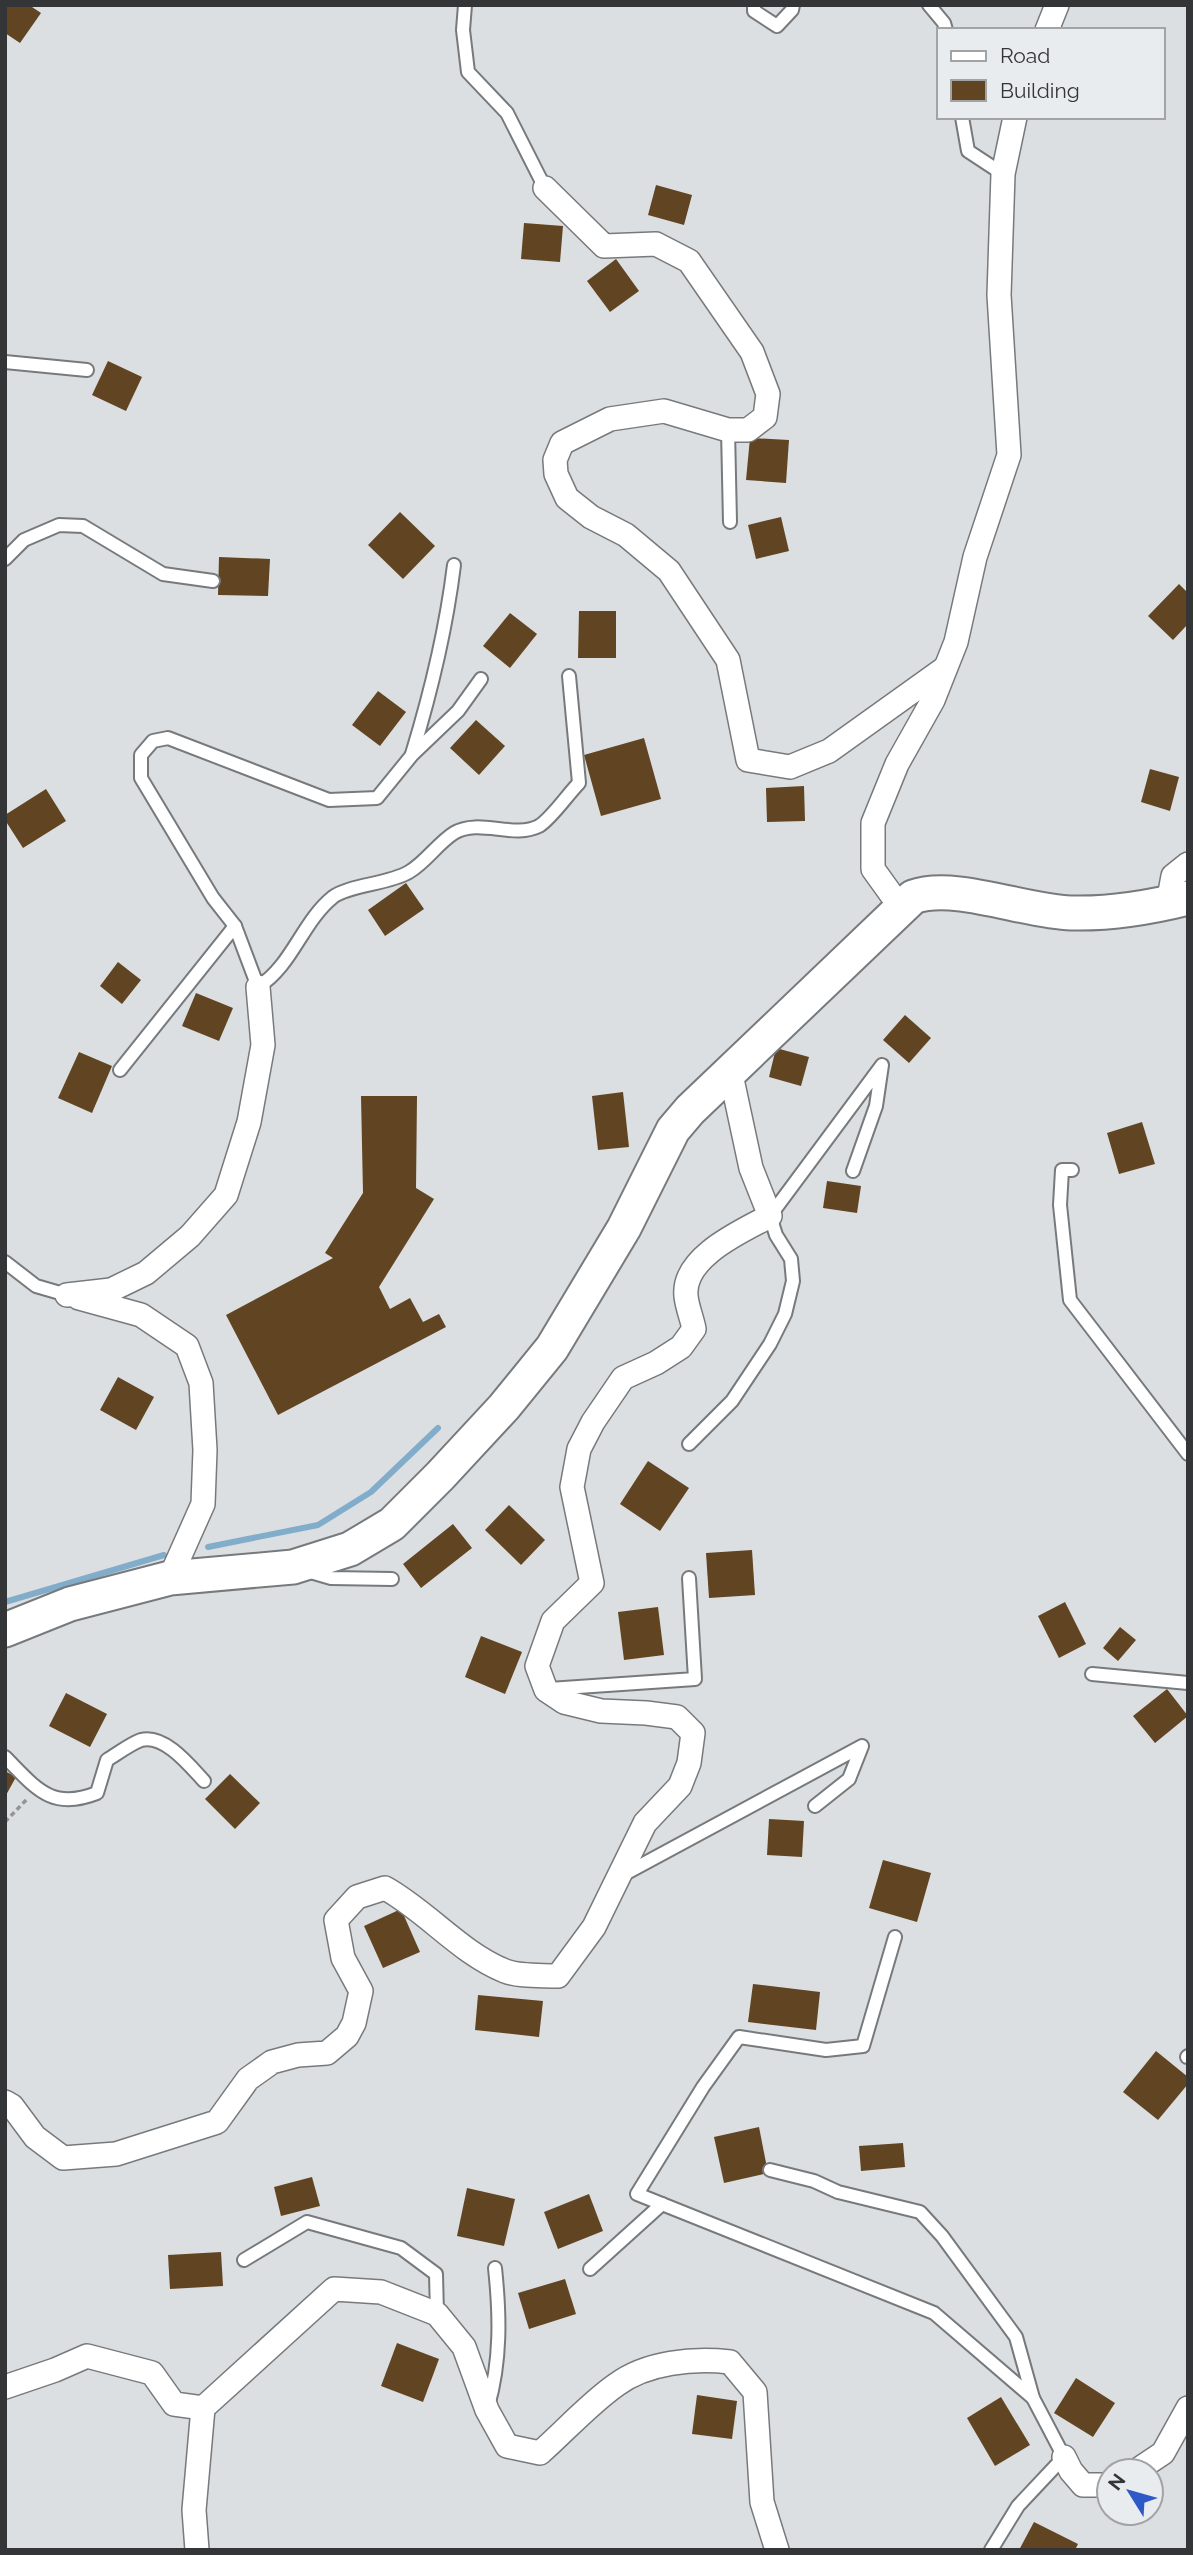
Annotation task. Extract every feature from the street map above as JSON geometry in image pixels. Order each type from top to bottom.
[{"type":"street","points":[[1048,28],[1057,5]]},
{"type":"street","points":[[901,908],[873,869],[873,823],[897,764],[933,701],[956,642],[975,557],[1009,455],[999,295],[1003,174],[1015,119]]},
{"type":"street","points":[[545,188],[604,246],[656,244],[688,261],[752,352],[768,394],[765,417],[748,430],[728,430],[664,411],[610,419],[562,443],[555,460],[556,474],[567,498],[590,517],[626,535],[669,571],[729,660],[748,760],[790,767],[830,751],[945,668]]},
{"type":"street","points":[[5,1630],[70,1604],[170,1578],[293,1567],[350,1549],[392,1524],[504,1407],[552,1348],[624,1228],[673,1130],[730,1070],[913,897],[952,893],[1034,909],[1070,913],[1105,912],[1178,900],[1173,876],[1188,864]]},
{"type":"street","points":[[67,1295],[111,1290],[146,1273],[190,1236],[226,1195],[248,1122],[262,1045],[258,987]]},
{"type":"street","points":[[5,2102],[12,2106],[35,2137],[63,2158],[116,2154],[217,2122],[248,2079],[272,2062],[298,2055],[327,2053],[351,2030],[355,2023],[361,1991],[343,1958],[336,1920],[357,1897],[385,1888],[406,1899],[464,1949],[507,1972],[558,1976],[594,1927],[645,1823],[680,1786],[689,1763],[693,1733],[677,1717],[601,1711],[564,1702],[546,1690],[537,1666],[553,1621],[592,1583],[572,1488],[579,1449],[593,1422],[623,1378],[656,1363],[681,1347],[694,1329],[685,1294],[694,1268],[709,1252],[729,1238],[770,1216],[751,1168],[730,1070]]},
{"type":"street","points":[[67,1295],[141,1315],[187,1346],[201,1382],[205,1450],[203,1504],[170,1578]]},
{"type":"street","points":[[197,2550],[194,2510],[203,2408],[334,2289],[381,2292],[437,2314],[464,2347],[487,2410],[507,2446],[540,2453],[617,2384],[653,2367],[705,2359],[730,2362],[755,2392],[761,2502],[777,2550]]},
{"type":"street","points":[[5,2387],[87,2356],[152,2373],[174,2404],[203,2408]]},
{"type":"street","points":[[1157,2457],[1163,2453],[1188,2408]]},
{"type":"street","points":[[1063,2457],[1083,2485],[1095,2485]]},
{"type":"lane","points":[[465,5],[463,30],[468,72],[507,113],[545,188]]},
{"type":"lane","points":[[754,5],[754,11],[777,26],[792,10],[793,5]]},
{"type":"lane","points":[[929,5],[945,28]]},
{"type":"lane","points":[[962,119],[968,151],[1003,174]]},
{"type":"lane","points":[[5,362],[87,370]]},
{"type":"lane","points":[[728,430],[730,522]]},
{"type":"lane","points":[[5,559],[24,540],[59,525],[83,526],[163,574],[213,581]]},
{"type":"lane","points":[[412,754],[433,686],[449,608],[454,565]]},
{"type":"lane","points":[[481,679],[458,711],[412,754],[377,798],[329,800],[168,738],[153,741],[141,755],[141,778],[213,898],[235,926],[258,987],[273,978],[320,909],[336,895],[395,879],[411,871],[455,833],[468,828],[531,829],[541,825],[579,783],[569,676]]},
{"type":"lane","points":[[121,1070],[235,926]]},
{"type":"lane","points":[[689,1444],[732,1401],[770,1344],[785,1314],[793,1280],[792,1259],[776,1235],[770,1216],[883,1065],[876,1106],[853,1171]]},
{"type":"lane","points":[[1072,1170],[1062,1170],[1060,1205],[1070,1300],[1188,1454]]},
{"type":"lane","points":[[5,1262],[36,1286],[67,1295]]},
{"type":"lane","points":[[293,1567],[331,1578],[392,1579]]},
{"type":"lane","points":[[546,1690],[695,1679],[689,1578]]},
{"type":"lane","points":[[1092,1674],[1188,1683]]},
{"type":"lane","points":[[5,1757],[37,1789],[66,1801],[97,1793],[107,1760],[142,1740],[159,1741],[183,1759],[204,1781]]},
{"type":"lane","points":[[618,1878],[862,1746],[849,1779],[815,1806]]},
{"type":"lane","points":[[895,1937],[863,2046],[826,2050],[739,2037],[704,2087],[637,2194],[934,2312],[1033,2398]]},
{"type":"lane","points":[[770,2170],[814,2181],[838,2192],[920,2212],[942,2236],[1016,2337],[1033,2398],[1063,2457],[1018,2506],[991,2550]]},
{"type":"lane","points":[[590,2269],[662,2204]]},
{"type":"lane","points":[[244,2260],[307,2222],[401,2248],[436,2274],[437,2314]]},
{"type":"lane","points":[[487,2410],[494,2384],[500,2314],[495,2268]]},
{"type":"path","points":[[5,1822],[37,1789]]},
{"type":"building","points":[[5,5],[29,5],[41,13],[20,43],[5,33]]},
{"type":"building","points":[[656,185],[692,195],[684,225],[648,215]]},
{"type":"building","points":[[524,223],[563,226],[560,262],[521,259]]},
{"type":"building","points":[[616,259],[639,291],[610,312],[587,281]]},
{"type":"building","points":[[108,361],[142,377],[126,411],[92,395]]},
{"type":"building","points":[[750,438],[789,440],[786,483],[746,480]]},
{"type":"building","points":[[400,512],[435,546],[403,579],[368,545]]},
{"type":"building","points":[[781,517],[789,551],[756,559],[748,525]]},
{"type":"building","points":[[219,557],[270,559],[268,596],[218,595]]},
{"type":"building","points":[[1179,584],[1188,593],[1188,624],[1173,640],[1148,616]]},
{"type":"building","points":[[579,611],[616,611],[616,658],[578,658]]},
{"type":"building","points":[[510,613],[537,634],[510,668],[483,646]]},
{"type":"building","points":[[378,691],[406,712],[380,746],[352,725]]},
{"type":"building","points":[[476,720],[505,746],[479,775],[450,748]]},
{"type":"building","points":[[644,738],[661,799],[601,816],[584,755]]},
{"type":"building","points":[[1150,769],[1179,777],[1170,811],[1141,802]]},
{"type":"building","points":[[804,786],[805,821],[767,822],[766,788]]},
{"type":"building","points":[[46,789],[66,821],[23,848],[5,820],[5,815]]},
{"type":"building","points":[[406,883],[424,909],[385,936],[368,910]]},
{"type":"building","points":[[118,962],[141,980],[122,1004],[100,986]]},
{"type":"building","points":[[196,993],[233,1008],[219,1041],[182,1026]]},
{"type":"building","points":[[905,1015],[931,1038],[909,1063],[883,1040]]},
{"type":"building","points":[[776,1048],[809,1057],[801,1086],[769,1077]]},
{"type":"building","points":[[79,1052],[112,1066],[92,1113],[58,1098]]},
{"type":"building","points":[[623,1092],[629,1147],[598,1150],[592,1096]]},
{"type":"building","points":[[361,1096],[417,1096],[416,1188],[434,1199],[379,1287],[390,1309],[410,1298],[423,1322],[439,1314],[446,1327],[278,1415],[226,1315],[333,1258],[325,1253],[363,1193]]},
{"type":"building","points":[[1142,1122],[1155,1164],[1119,1174],[1107,1133]]},
{"type":"building","points":[[827,1181],[861,1186],[857,1213],[823,1208]]},
{"type":"building","points":[[118,1377],[154,1397],[136,1430],[100,1410]]},
{"type":"building","points":[[648,1461],[689,1488],[660,1531],[620,1504]]},
{"type":"building","points":[[509,1505],[545,1540],[521,1565],[485,1530]]},
{"type":"building","points":[[453,1524],[472,1548],[421,1588],[403,1564]]},
{"type":"building","points":[[752,1550],[755,1595],[709,1598],[706,1553]]},
{"type":"building","points":[[1065,1602],[1086,1644],[1059,1658],[1038,1616]]},
{"type":"building","points":[[658,1607],[664,1655],[624,1660],[618,1612]]},
{"type":"building","points":[[1120,1627],[1136,1640],[1118,1661],[1103,1648]]},
{"type":"building","points":[[481,1636],[522,1652],[505,1694],[465,1677]]},
{"type":"building","points":[[1167,1689],[1188,1716],[1155,1743],[1133,1716]]},
{"type":"building","points":[[66,1693],[107,1714],[90,1747],[49,1726]]},
{"type":"building","points":[[5,1771],[16,1777],[5,1797]]},
{"type":"building","points":[[230,1774],[260,1803],[235,1829],[205,1799]]},
{"type":"building","points":[[769,1819],[804,1821],[802,1857],[767,1855]]},
{"type":"building","points":[[883,1860],[931,1873],[917,1922],[869,1908]]},
{"type":"building","points":[[401,1909],[420,1952],[383,1968],[364,1926]]},
{"type":"building","points":[[753,1984],[820,1992],[816,2030],[748,2022]]},
{"type":"building","points":[[478,1995],[543,2001],[539,2037],[475,2030]]},
{"type":"building","points":[[1156,2051],[1188,2077],[1188,2084],[1158,2120],[1123,2092]]},
{"type":"building","points":[[759,2127],[768,2173],[724,2183],[714,2137]]},
{"type":"building","points":[[903,2143],[905,2167],[861,2171],[859,2146]]},
{"type":"building","points":[[312,2177],[320,2206],[281,2216],[274,2187]]},
{"type":"building","points":[[467,2188],[515,2199],[504,2246],[457,2236]]},
{"type":"building","points":[[589,2194],[603,2231],[558,2249],[544,2212]]},
{"type":"building","points":[[221,2252],[223,2286],[170,2289],[168,2255]]},
{"type":"building","points":[[565,2279],[576,2314],[529,2329],[518,2293]]},
{"type":"building","points":[[397,2343],[439,2359],[423,2402],[381,2386]]},
{"type":"building","points":[[1076,2378],[1115,2403],[1093,2437],[1054,2413]]},
{"type":"building","points":[[697,2395],[737,2401],[732,2439],[692,2434]]},
{"type":"building","points":[[1001,2397],[1030,2445],[995,2466],[967,2418]]},
{"type":"building","points":[[1034,2522],[1078,2544],[1075,2550],[1019,2550]]},
{"type":"waterway","points":[[208,1547],[318,1525],[371,1492],[438,1428]]},
{"type":"waterway","points":[[5,1602],[164,1555]]}]
